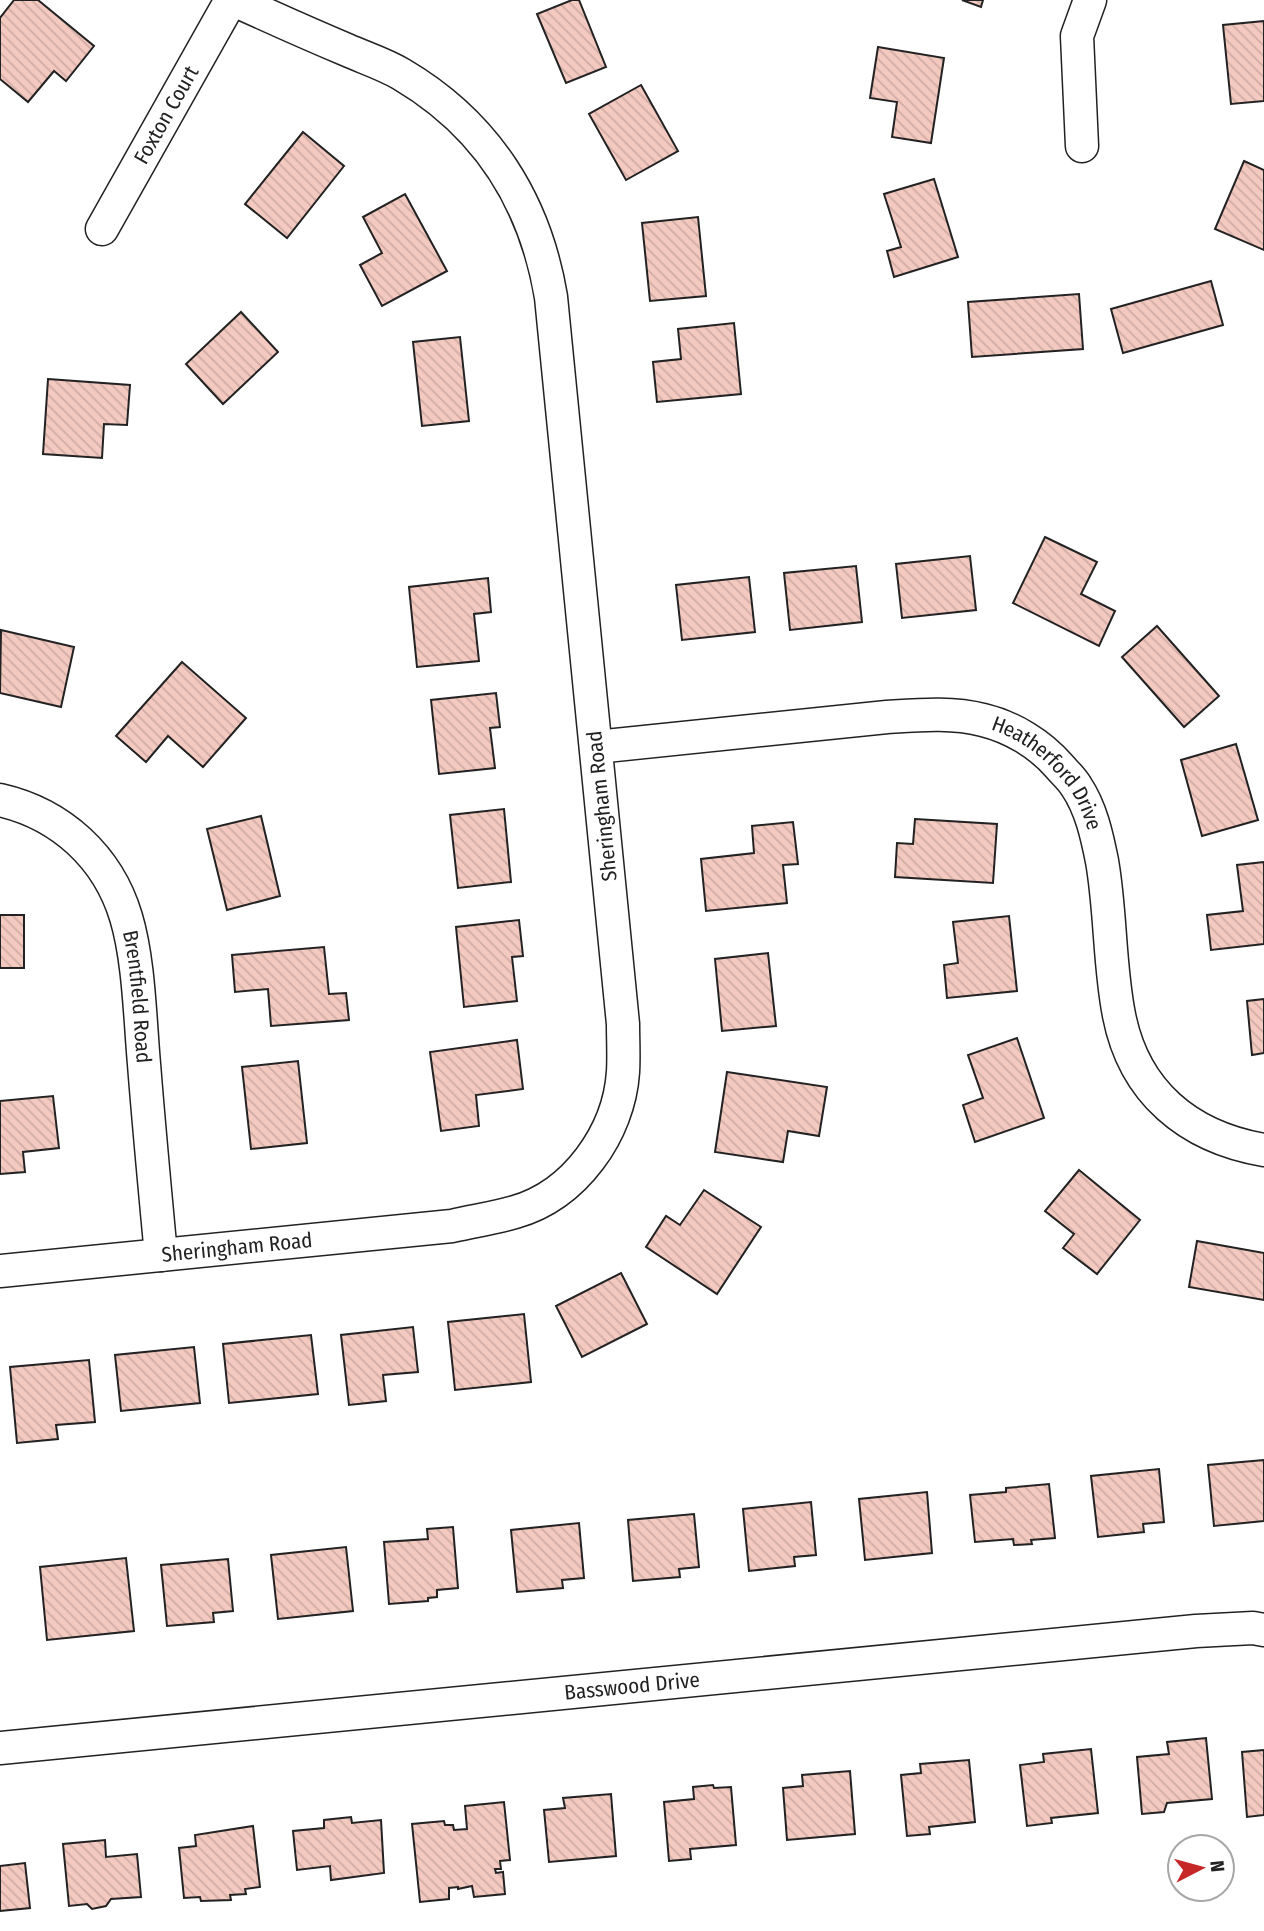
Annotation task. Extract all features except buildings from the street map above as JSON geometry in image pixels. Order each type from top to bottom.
[{"type":"street","name":"Foxton Court","points":[[102,229],[232,0]]},
{"type":"street","name":"Sheringham Road","points":[[0,1271],[452,1226],[517,1212],[541,1201],[582,1169],[611,1125],[624,1074],[624,1024],[551,297],[539,241],[516,188],[482,141],[441,101],[399,73],[232,0]]},
{"type":"street","points":[[1082,146],[1077,36],[1090,0]]},
{"type":"street","name":"Heatherford Drive","points":[[596,747],[931,715],[958,715],[983,720],[1031,741],[1052,758],[1077,787],[1096,829],[1106,883],[1118,1013],[1135,1064],[1149,1087],[1188,1123],[1237,1145],[1264,1150]]},
{"type":"street","name":"Brentfield Road","points":[[0,800],[41,814],[86,847],[103,868],[127,919],[135,967],[161,1255]]},
{"type":"street","name":"Basswood Drive","points":[[0,1748],[1182,1633],[1253,1628],[1264,1630]]}]
